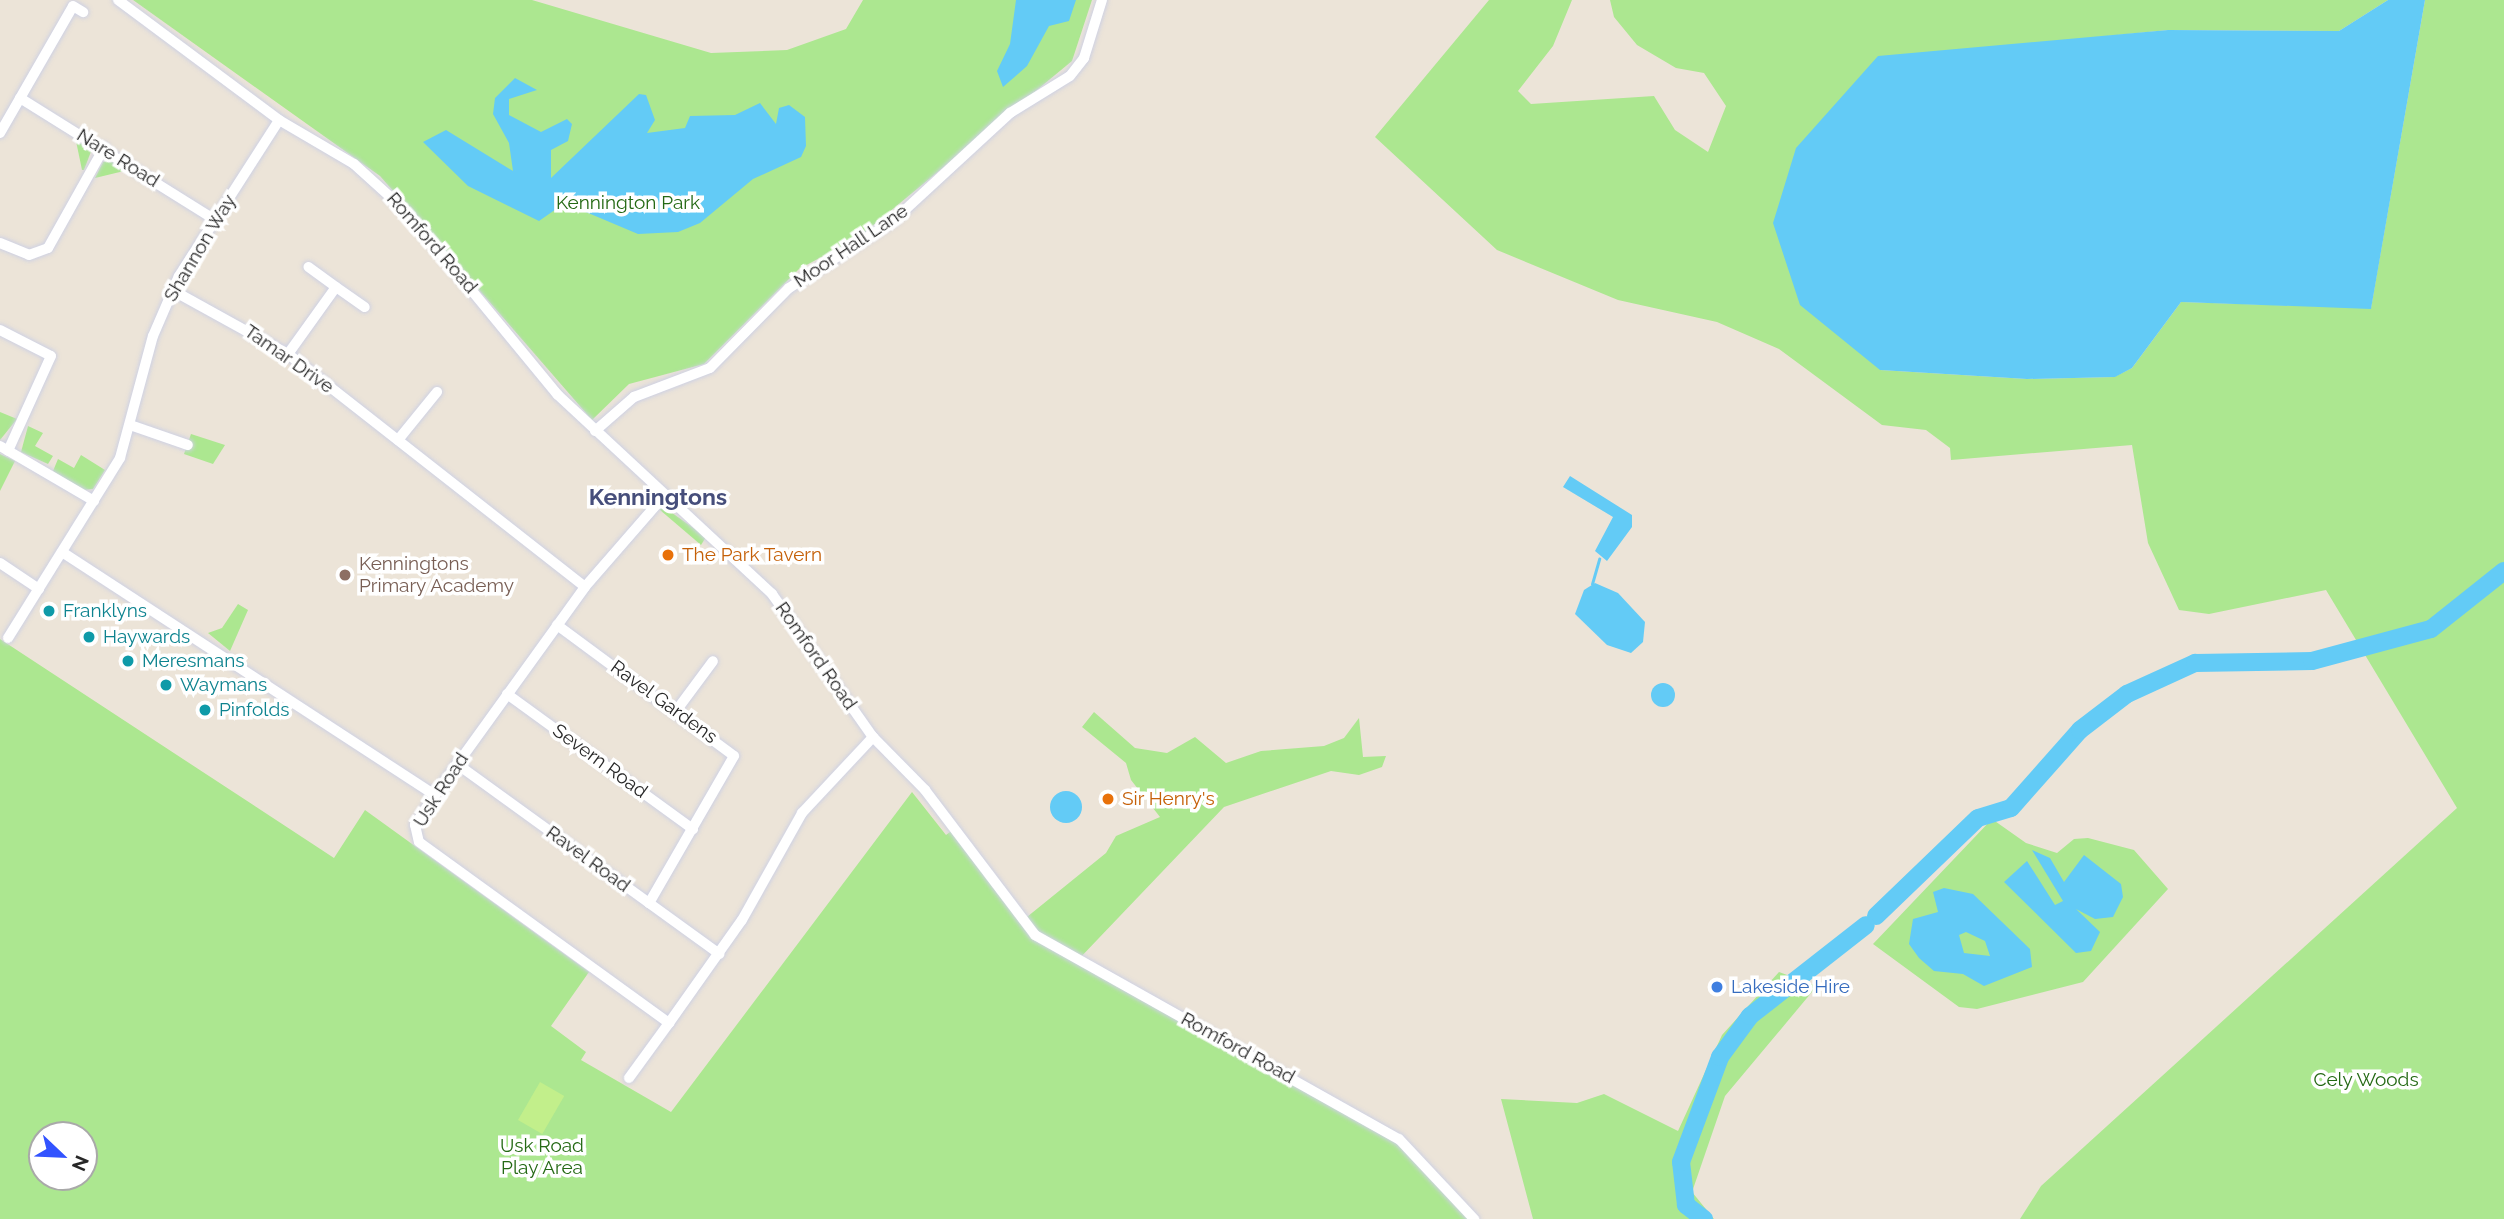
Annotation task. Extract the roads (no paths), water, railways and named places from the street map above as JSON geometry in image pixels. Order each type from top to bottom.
[{"type":"street","name":"Romford Road","points":[[118,0],[279,120],[354,164],[407,212],[595,431],[664,496],[714,536],[790,614],[873,737],[925,790],[1035,935],[1392,1134],[1474,1219]]},
{"type":"street","name":"Moor Hall Lane","points":[[595,431],[634,397],[710,368],[789,288],[894,220],[1010,113],[1070,76],[1084,58],[1102,0]]},
{"type":"street","points":[[0,133],[67,3],[83,12]]},
{"type":"street","name":"Nare Road","points":[[20,98],[104,148],[215,220]]},
{"type":"street","name":"Shannon Way","points":[[8,638],[94,501],[133,426],[153,336],[172,290],[279,120]]},
{"type":"street","points":[[0,243],[29,254],[48,248],[104,148]]},
{"type":"street","points":[[308,267],[365,307]]},
{"type":"street","points":[[288,354],[336,287]]},
{"type":"street","name":"Tamar Drive","points":[[172,290],[288,354],[585,587]]},
{"type":"street","points":[[0,330],[51,356],[4,449],[94,501]]},
{"type":"street","points":[[398,440],[437,392]]},
{"type":"street","points":[[133,426],[188,444]]},
{"type":"street","name":"Usk Road","points":[[664,496],[585,587],[415,825],[419,842],[669,1023]]},
{"type":"street","points":[[62,552],[435,795]]},
{"type":"street","points":[[0,564],[39,589]]},
{"type":"street","name":"Ravel Gardens","points":[[557,625],[734,756],[649,903]]},
{"type":"street","points":[[676,711],[713,661]]},
{"type":"street","name":"Severn Road","points":[[507,694],[693,829]]},
{"type":"street","points":[[629,1078],[719,954],[802,813],[873,737]]},
{"type":"street","name":"Ravel Road","points":[[457,764],[719,954]]},
{"type":"water","points":[[1016,0],[1076,0],[1069,21],[1049,26],[1027,66],[1003,87],[997,71],[1010,44]]},
{"type":"water","points":[[2388,0],[2425,0],[2371,309],[2181,302],[2132,368],[2115,377],[2027,379],[1880,370],[1800,305],[1773,223],[1796,148],[1878,56],[2168,30],[2339,31]]},
{"type":"water","points":[[515,78],[537,90],[509,99],[509,115],[541,132],[567,119],[572,124],[568,141],[551,150],[551,178],[639,94],[646,95],[655,120],[647,133],[685,128],[690,116],[735,115],[760,103],[776,124],[779,108],[789,105],[805,117],[806,146],[801,157],[753,179],[700,223],[678,232],[638,234],[574,207],[559,207],[539,221],[468,186],[423,142],[446,130],[513,171],[509,143],[493,114],[495,98]]},
{"type":"water","points":[[1570,476],[1632,515],[1632,527],[1607,561],[1595,551],[1613,517],[1563,487]]},
{"type":"water","points":[[1595,583],[1618,593],[1645,622],[1643,642],[1631,653],[1607,645],[1575,614],[1584,590]]},
{"type":"water","points":[[1663,683],[1674,690],[1675,695],[1668,706],[1663,707],[1652,700],[1651,695],[1658,684]]},
{"type":"water","points":[[1066,791],[1078,795],[1082,807],[1078,819],[1066,823],[1054,819],[1050,807],[1054,795]]},
{"type":"water","points":[[2032,850],[2050,858],[2064,882],[2084,855],[2121,884],[2123,897],[2113,917],[2095,919],[2076,909],[2100,932],[2091,951],[2076,953],[2004,882],[2027,861],[2055,905],[2063,901]]},
{"type":"water","points":[[1944,888],[1973,894],[2030,949],[2032,967],[1984,986],[1963,974],[1934,971],[1919,958],[1909,944],[1913,919],[1938,912],[1933,892]],"holes":[[[1966,932],[1985,941],[1990,956],[1964,953],[1959,935]]]},
{"type":"waterway","points":[[1592,584],[1599,559]]},
{"type":"waterway","points":[[1876,916],[1978,818],[2011,808],[2080,730],[2127,694],[2195,663],[2312,661],[2431,629],[2504,571]]},
{"type":"waterway","points":[[1704,1219],[1686,1205],[1681,1162],[1720,1057],[1750,1016],[1866,925]]},
{"type":"place","name":"The Park Tavern","points":[[668,555]]},
{"type":"place","name":"Kenningtons Primary Academy","points":[[345,575]]},
{"type":"place","name":"Franklyns","points":[[49,611]]},
{"type":"place","name":"Haywards","points":[[89,637]]},
{"type":"place","name":"Meresmans","points":[[128,661]]},
{"type":"place","name":"Waymans","points":[[166,685]]},
{"type":"place","name":"Pinfolds","points":[[205,710]]},
{"type":"place","name":"Sir Henry's","points":[[1108,799]]},
{"type":"place","name":"Lakeside Hire","points":[[1717,987]]},
{"type":"district","name":"Kenningtons","points":[[658,497]]},
{"type":"park label","name":"Kennington Park","points":[[628,203]]},
{"type":"park label","name":"Cely Woods","points":[[2366,1080]]},
{"type":"park label","name":"Usk Road Play Area","points":[[542,1157]]}]
